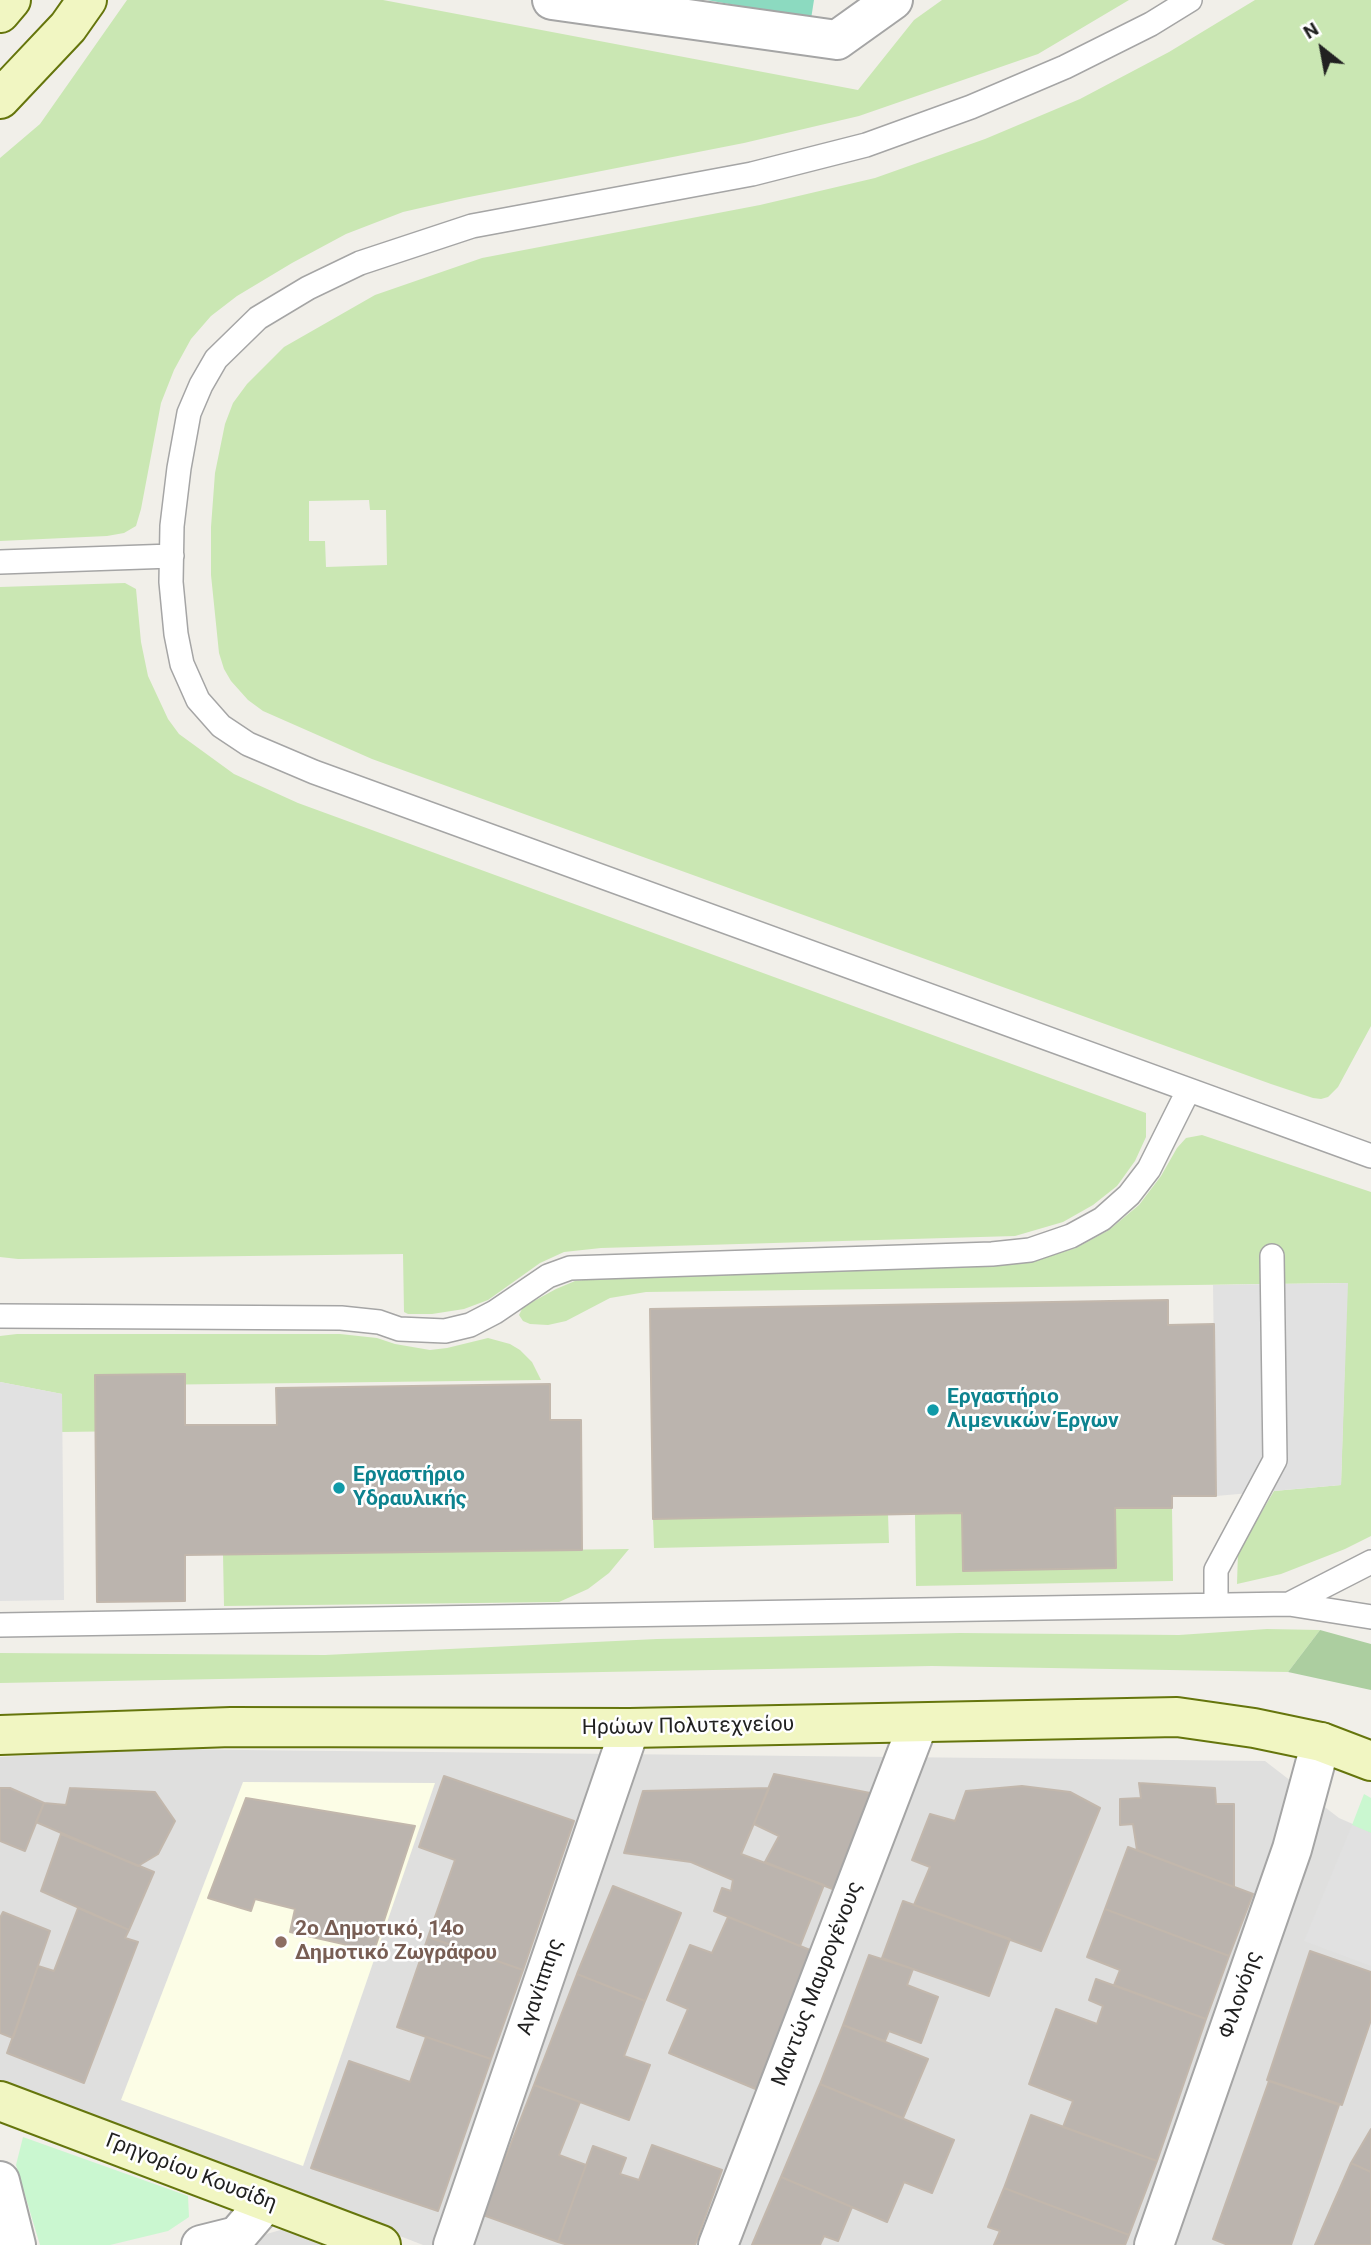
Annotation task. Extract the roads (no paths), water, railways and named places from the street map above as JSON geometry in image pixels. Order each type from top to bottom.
[{"type":"street","points":[[0,13],[11,0]]},
{"type":"street","points":[[0,99],[68,27],[87,0]]},
{"type":"street","points":[[552,0],[837,40],[893,0]]},
{"type":"street","name":"Ηρώων Πολυτεχνείου","points":[[0,1735],[231,1727],[630,1728],[1177,1717],[1254,1728],[1321,1742],[1371,1761]]},
{"type":"street","name":"Μαντώς Μαυρογένους","points":[[718,2245],[918,1724]]},
{"type":"street","name":"Αγανίππης","points":[[453,2245],[630,1728]]},
{"type":"street","name":"Φιλονόης","points":[[1154,2245],[1292,1849],[1321,1742]]},
{"type":"street","name":"Γρηγορίου Κουσίδη","points":[[0,2101],[381,2245]]},
{"type":"street","points":[[0,2181],[16,2245]]},
{"type":"street","points":[[201,2245],[237,2236],[266,2202]]},
{"type":"lane","points":[[1190,0],[1151,24],[1065,67],[971,107],[866,145],[752,174],[472,226],[360,263],[308,288],[258,318],[216,359],[189,413],[179,468],[172,556],[176,634],[182,664],[190,685],[221,726],[248,744],[314,772],[1371,1156]]},
{"type":"lane","points":[[0,562],[172,556]]},
{"type":"lane","points":[[0,1316],[341,1318],[379,1322],[418,1332],[445,1331],[470,1325],[495,1312],[548,1276],[570,1268],[992,1254],[1030,1250],[1071,1236],[1102,1219],[1129,1195],[1149,1169],[1188,1091]]},
{"type":"lane","points":[[1216,1605],[1216,1570],[1275,1460],[1272,1256]]},
{"type":"lane","points":[[1289,1604],[1371,1562]]},
{"type":"lane","points":[[0,1625],[1289,1604],[1371,1617]]},
{"type":"place","name":"Εργαστήριο Λιμενικών Έργων","points":[[933,1410]]},
{"type":"place","name":"Εργαστήριο Υδραυλικής","points":[[339,1488]]},
{"type":"place","name":"2ο Δημοτικό, 14ο Δημοτικό Ζωγράφου","points":[[281,1942]]}]
